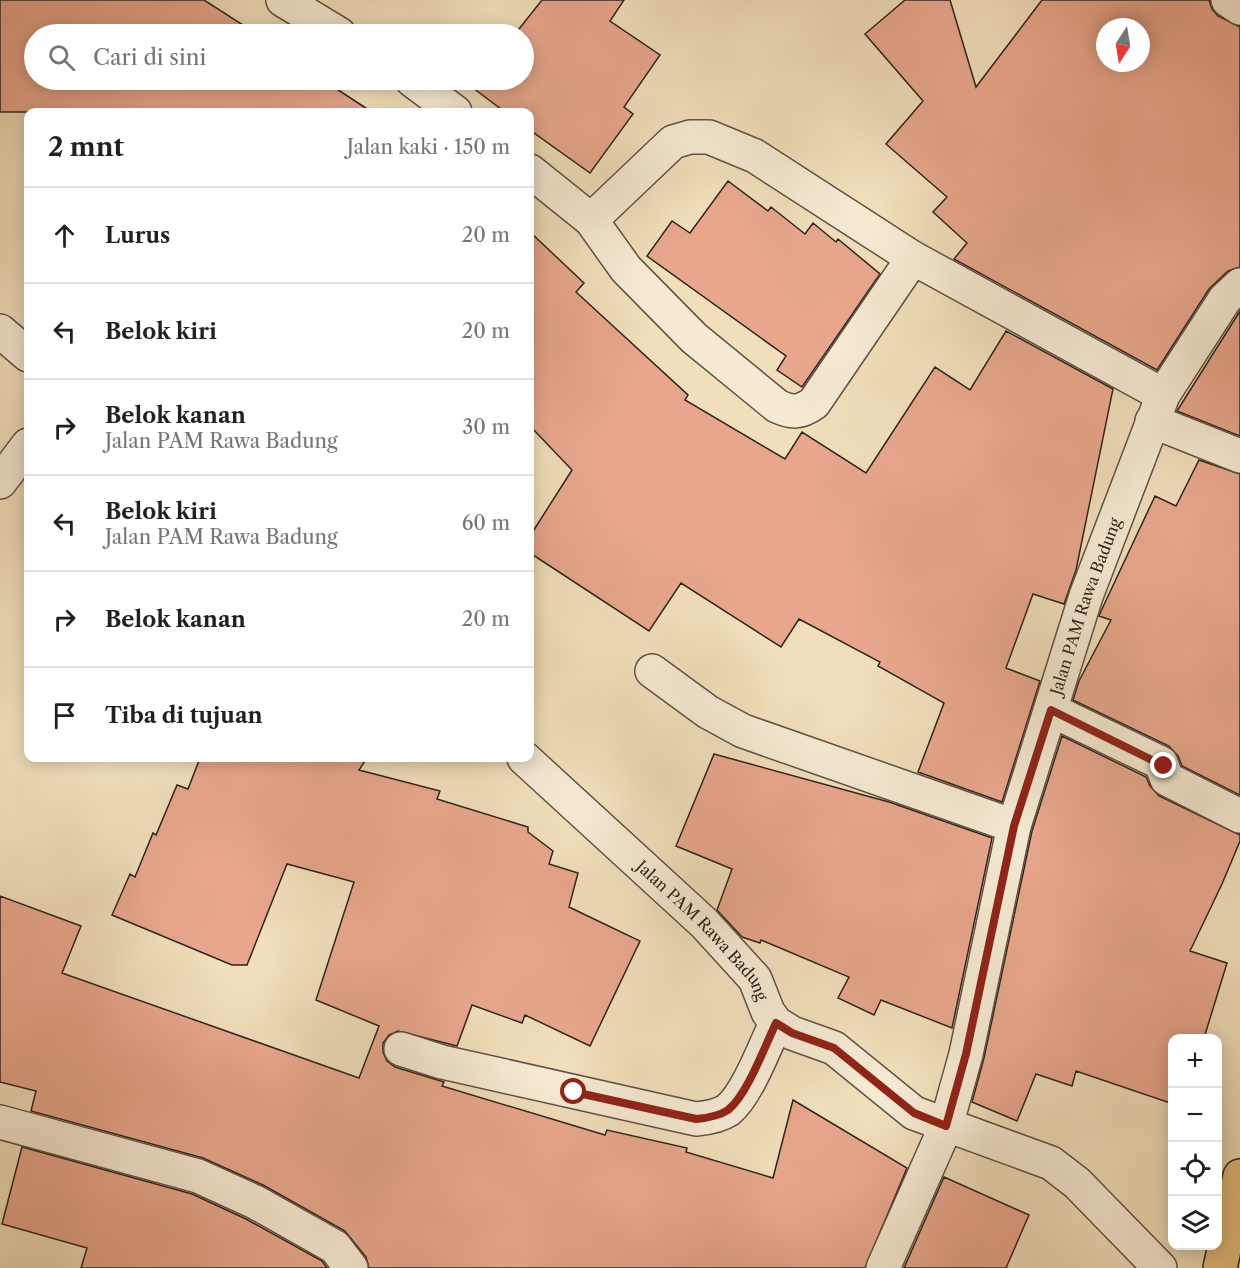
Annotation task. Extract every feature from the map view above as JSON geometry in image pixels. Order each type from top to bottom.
[{"type":"main road","points":[[1220,1268],[1240,1176]]},
{"type":"street","points":[[283,0],[323,24]]},
{"type":"street","points":[[1228,0],[1240,8]]},
{"type":"street","points":[[425,90],[450,108]]},
{"type":"street","points":[[591,220],[673,142],[690,137],[709,137],[755,156],[913,258],[1157,408],[1240,456]]},
{"type":"street","points":[[534,174],[591,220],[626,269],[694,338],[777,406],[790,412],[804,410],[814,403],[913,258]]},
{"type":"street","name":"Jalan PAM Rawa Badung","points":[[883,1268],[946,1126],[966,1054],[1014,826],[1086,596],[1157,408],[1225,299],[1240,285]]},
{"type":"street","points":[[0,482],[24,450]]},
{"type":"street","points":[[652,671],[708,712],[743,730],[1014,826]]},
{"type":"street","points":[[1051,710],[1161,763],[1167,779],[1240,816]]},
{"type":"street","name":"Jalan PAM Rawa Badung","points":[[528,762],[704,923],[754,979],[768,1012],[776,1023]]},
{"type":"street","points":[[401,1049],[502,1077],[696,1119],[713,1116],[728,1109],[749,1081],[776,1023],[792,1033],[834,1048],[914,1113],[946,1126],[1021,1150],[1051,1163],[1077,1183],[1130,1256],[1160,1268]]},
{"type":"street","points":[[0,1122],[198,1176],[255,1202],[335,1247],[351,1268]]},
{"type":"building","points":[[0,0],[204,0],[241,24],[24,24],[24,90],[338,90],[366,108],[24,108],[24,112],[0,112]]},
{"type":"building","points":[[542,0],[624,0],[610,21],[660,55],[624,107],[633,114],[590,173],[534,133],[534,108],[500,108],[476,90],[534,90],[534,24],[523,24]]},
{"type":"building","points":[[905,0],[950,0],[976,87],[1042,0],[1209,0],[1218,16],[1240,27],[1240,267],[1228,271],[1209,289],[1157,370],[954,259],[967,243],[933,212],[947,197],[886,144],[923,101],[865,34]]},
{"type":"building","points":[[728,181],[768,211],[771,207],[805,234],[813,223],[836,242],[838,239],[880,274],[802,387],[777,370],[786,356],[647,256],[672,221],[690,233]]},
{"type":"building","points":[[534,236],[584,283],[576,292],[688,395],[685,400],[785,459],[802,432],[866,473],[935,367],[970,390],[1006,331],[1113,389],[1076,570],[1064,604],[1033,594],[1006,668],[1040,681],[1002,802],[918,772],[944,703],[878,666],[880,662],[799,619],[781,647],[681,583],[649,631],[534,556],[534,530],[572,470],[534,430]]},
{"type":"building","points":[[1240,311],[1240,436],[1177,411]]},
{"type":"building","points":[[1199,460],[1240,474],[1240,795],[1182,766],[1178,756],[1169,746],[1073,700],[1079,681],[1111,620],[1099,616],[1155,496],[1176,506]]},
{"type":"building","points":[[1062,736],[1146,777],[1159,796],[1240,835],[1240,841],[1222,884],[1190,951],[1227,963],[1205,1034],[1168,1034],[1168,1102],[1076,1071],[1072,1086],[1036,1074],[1017,1121],[972,1102],[984,1058],[1032,831]]},
{"type":"building","points":[[714,754],[889,802],[992,838],[952,1028],[881,1000],[874,1015],[838,998],[849,977],[761,940],[760,943],[742,937],[717,910],[732,869],[676,846]]},
{"type":"building","points":[[198,762],[364,762],[359,770],[440,791],[437,799],[528,827],[528,832],[553,851],[549,864],[578,873],[569,907],[640,941],[590,1046],[525,1015],[522,1023],[472,1005],[457,1046],[398,1031],[389,1035],[383,1043],[383,1052],[387,1061],[395,1067],[444,1082],[442,1086],[605,1135],[607,1130],[687,1148],[686,1152],[773,1178],[793,1100],[907,1168],[865,1268],[369,1268],[366,1257],[345,1231],[263,1185],[203,1158],[31,1111],[36,1091],[0,1082],[0,896],[81,926],[62,973],[359,1078],[379,1026],[316,1000],[354,882],[287,864],[247,965],[232,965],[112,915],[130,874],[135,877],[153,833],[156,835],[177,785],[188,789]]},
{"type":"building","points":[[22,1147],[192,1194],[246,1219],[322,1261],[327,1268],[81,1268],[87,1248],[2,1224]]},
{"type":"building","points":[[944,1177],[1029,1215],[1006,1268],[904,1268]]},
{"type":"route","points":[[574,1092],[696,1119],[713,1116],[728,1109],[749,1081],[776,1023],[792,1033],[834,1048],[852,1061],[886,1093],[914,1113],[946,1126],[966,1054],[1014,826],[1051,710],[1164,766]]}]
